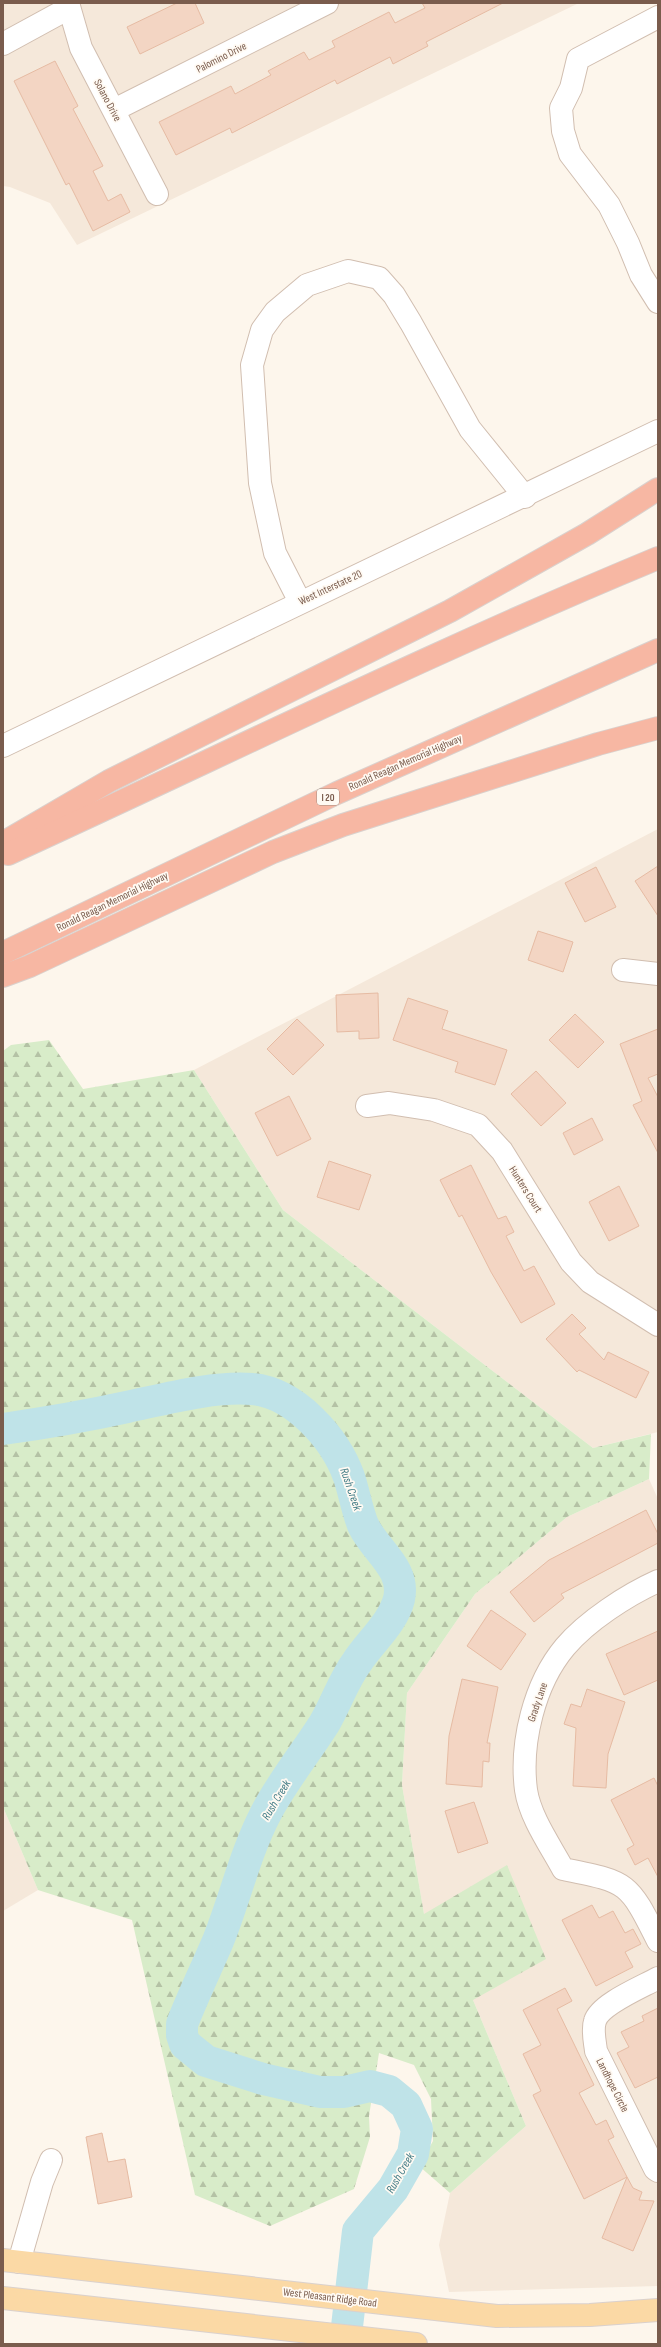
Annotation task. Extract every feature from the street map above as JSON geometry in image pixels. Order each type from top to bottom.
[{"type":"highway","points":[[3,843],[109,781],[450,611],[587,534],[658,490]]},
{"type":"highway","points":[[3,857],[352,693],[552,602],[658,558]]},
{"type":"highway","name":"Ronald Reagan Memorial Highway","points":[[3,953],[337,793],[658,650]]},
{"type":"highway","points":[[3,976],[30,966],[273,852],[343,825],[598,744],[658,728]]},
{"type":"main road","name":"West Pleasant Ridge Road","points":[[11,2261],[497,2316],[590,2315],[658,2310]]},
{"type":"main road","points":[[3,2298],[416,2344]]},
{"type":"street","name":"Palomino Drive","points":[[114,110],[328,3]]},
{"type":"street","name":"Solano Drive","points":[[69,6],[81,48],[157,194]]},
{"type":"street","points":[[3,44],[69,6]]},
{"type":"street","points":[[658,17],[578,59],[572,88],[561,108],[563,131],[570,154],[608,205],[628,243],[641,275],[658,302]]},
{"type":"street","points":[[300,602],[274,553],[260,483],[252,366],[262,330],[275,312],[307,285],[348,271],[379,278],[394,295],[411,323],[470,429],[525,497]]},
{"type":"street","name":"West Interstate 20","points":[[3,746],[300,602],[525,497],[658,431]]},
{"type":"street","points":[[623,970],[658,974]]},
{"type":"street","name":"Hunters Court","points":[[367,1106],[389,1103],[434,1110],[478,1125],[502,1151],[571,1262],[590,1282],[658,1325]]},
{"type":"street","name":"Grady Lane","points":[[658,1581],[638,1590],[581,1631],[564,1647],[548,1672],[530,1717],[526,1754],[526,1790],[533,1811],[563,1869],[604,1877],[624,1885],[638,1901],[658,1941]]},
{"type":"street","name":"Landhope Circle","points":[[658,1978],[604,2008],[595,2020],[593,2034],[596,2051],[655,2169],[658,2171]]},
{"type":"street","points":[[11,2261],[51,2160]]},
{"type":"shaded area","points":[[3,3],[579,3],[77,245],[50,203],[10,187],[3,186]]},
{"type":"shaded area","points":[[658,829],[658,1432],[593,1448],[283,1210],[194,1070]]},
{"type":"shaded area","points":[[649,1479],[658,1499],[658,2286],[449,2292],[439,2245],[450,2193],[526,2126],[473,2000],[424,1914],[402,1785],[407,1693],[475,1594],[567,1517]]},
{"type":"shaded area","points":[[3,1807],[38,1890],[3,1911]]},
{"type":"green space","points":[[49,1040],[83,1089],[194,1070],[283,1210],[593,1448],[651,1434],[649,1479],[567,1517],[475,1594],[407,1693],[402,1785],[424,1914],[507,1865],[546,1959],[473,2000],[526,2126],[450,2193],[419,2166],[433,2141],[431,2099],[414,2065],[379,2053],[369,2116],[370,2137],[354,2189],[270,2226],[195,2195],[132,1920],[38,1890],[3,1807],[3,1051],[11,1045]]},
{"type":"building","points":[[177,3],[195,3],[204,23],[140,54],[127,27]]},
{"type":"building","points":[[422,3],[503,3],[426,42],[428,46],[393,64],[390,57],[337,84],[335,80],[232,133],[230,128],[176,155],[159,122],[231,86],[235,94],[271,75],[268,71],[304,52],[309,60],[335,47],[332,41],[389,12],[395,23],[425,8]]},
{"type":"building","points":[[55,61],[78,106],[73,109],[103,166],[93,171],[108,201],[121,194],[130,212],[93,231],[69,183],[66,185],[14,81]]},
{"type":"building","points":[[658,866],[658,916],[635,881]]},
{"type":"building","points":[[596,867],[616,907],[585,922],[565,883]]},
{"type":"building","points":[[538,931],[573,942],[563,972],[528,960]]},
{"type":"building","points":[[378,993],[379,1038],[359,1039],[359,1031],[337,1032],[336,995]]},
{"type":"building","points":[[408,998],[448,1011],[442,1029],[507,1050],[495,1085],[455,1072],[458,1062],[393,1040]]},
{"type":"building","points":[[575,1014],[604,1042],[578,1068],[549,1040]]},
{"type":"building","points":[[297,1019],[324,1045],[293,1075],[267,1049]]},
{"type":"building","points":[[658,1029],[658,1074],[648,1078],[658,1097],[658,1153],[633,1105],[642,1101],[620,1044]]},
{"type":"building","points":[[536,1071],[566,1103],[541,1126],[511,1094]]},
{"type":"building","points":[[289,1096],[311,1139],[277,1156],[255,1113]]},
{"type":"building","points":[[592,1118],[603,1140],[574,1155],[563,1133]]},
{"type":"building","points":[[329,1161],[371,1175],[359,1210],[317,1197]]},
{"type":"building","points":[[471,1165],[498,1219],[506,1216],[514,1232],[506,1236],[524,1271],[534,1266],[555,1304],[521,1323],[491,1272],[462,1215],[459,1217],[440,1180]]},
{"type":"building","points":[[619,1186],[639,1226],[609,1241],[589,1202]]},
{"type":"building","points":[[572,1314],[586,1328],[579,1334],[604,1360],[608,1352],[649,1372],[636,1398],[579,1370],[577,1372],[546,1339]]},
{"type":"building","points":[[646,1510],[658,1534],[658,1543],[561,1594],[564,1598],[534,1622],[510,1592],[549,1560]]},
{"type":"building","points":[[491,1610],[526,1634],[501,1670],[467,1646]]},
{"type":"building","points":[[658,1631],[658,1680],[624,1695],[606,1654]]},
{"type":"building","points":[[462,1679],[498,1687],[487,1743],[490,1743],[489,1762],[483,1761],[482,1787],[446,1784],[449,1736]]},
{"type":"building","points":[[587,1689],[625,1702],[608,1754],[606,1788],[573,1786],[576,1728],[564,1724],[571,1704],[581,1707]]},
{"type":"building","points":[[654,1778],[658,1786],[658,1877],[648,1858],[635,1865],[627,1849],[634,1845],[611,1800]]},
{"type":"building","points":[[474,1802],[488,1843],[458,1853],[445,1811]]},
{"type":"building","points":[[592,1905],[599,1918],[613,1911],[625,1933],[633,1929],[641,1944],[625,1952],[633,1967],[596,1986],[562,1920]]},
{"type":"building","points":[[565,1988],[572,2001],[557,2009],[594,2085],[579,2093],[596,2125],[606,2120],[614,2137],[608,2140],[627,2177],[584,2199],[533,2095],[541,2091],[523,2054],[541,2045],[523,2010]]},
{"type":"building","points":[[658,2008],[658,2077],[635,2088],[617,2053],[629,2047],[621,2032],[644,2021],[642,2016]]},
{"type":"building","points":[[102,2133],[108,2162],[125,2159],[132,2197],[98,2204],[86,2137]]},
{"type":"building","points":[[627,2177],[633,2188],[642,2192],[639,2200],[654,2201],[633,2251],[602,2238]]},
{"type":"waterway","name":"Rush Creek","points":[[3,1429],[50,1422],[205,1391],[221,1389],[252,1389],[268,1392],[298,1408],[311,1420],[334,1447],[343,1462],[349,1477],[363,1525],[394,1569],[398,1578],[400,1588],[399,1599],[392,1616],[352,1669],[324,1724],[279,1790],[266,1813],[252,1844],[218,1941],[182,2024],[182,2035],[185,2044],[206,2061],[263,2079],[320,2092],[344,2092],[370,2086],[389,2091],[406,2105],[417,2129],[413,2154],[393,2189],[358,2231],[345,2344]]}]
